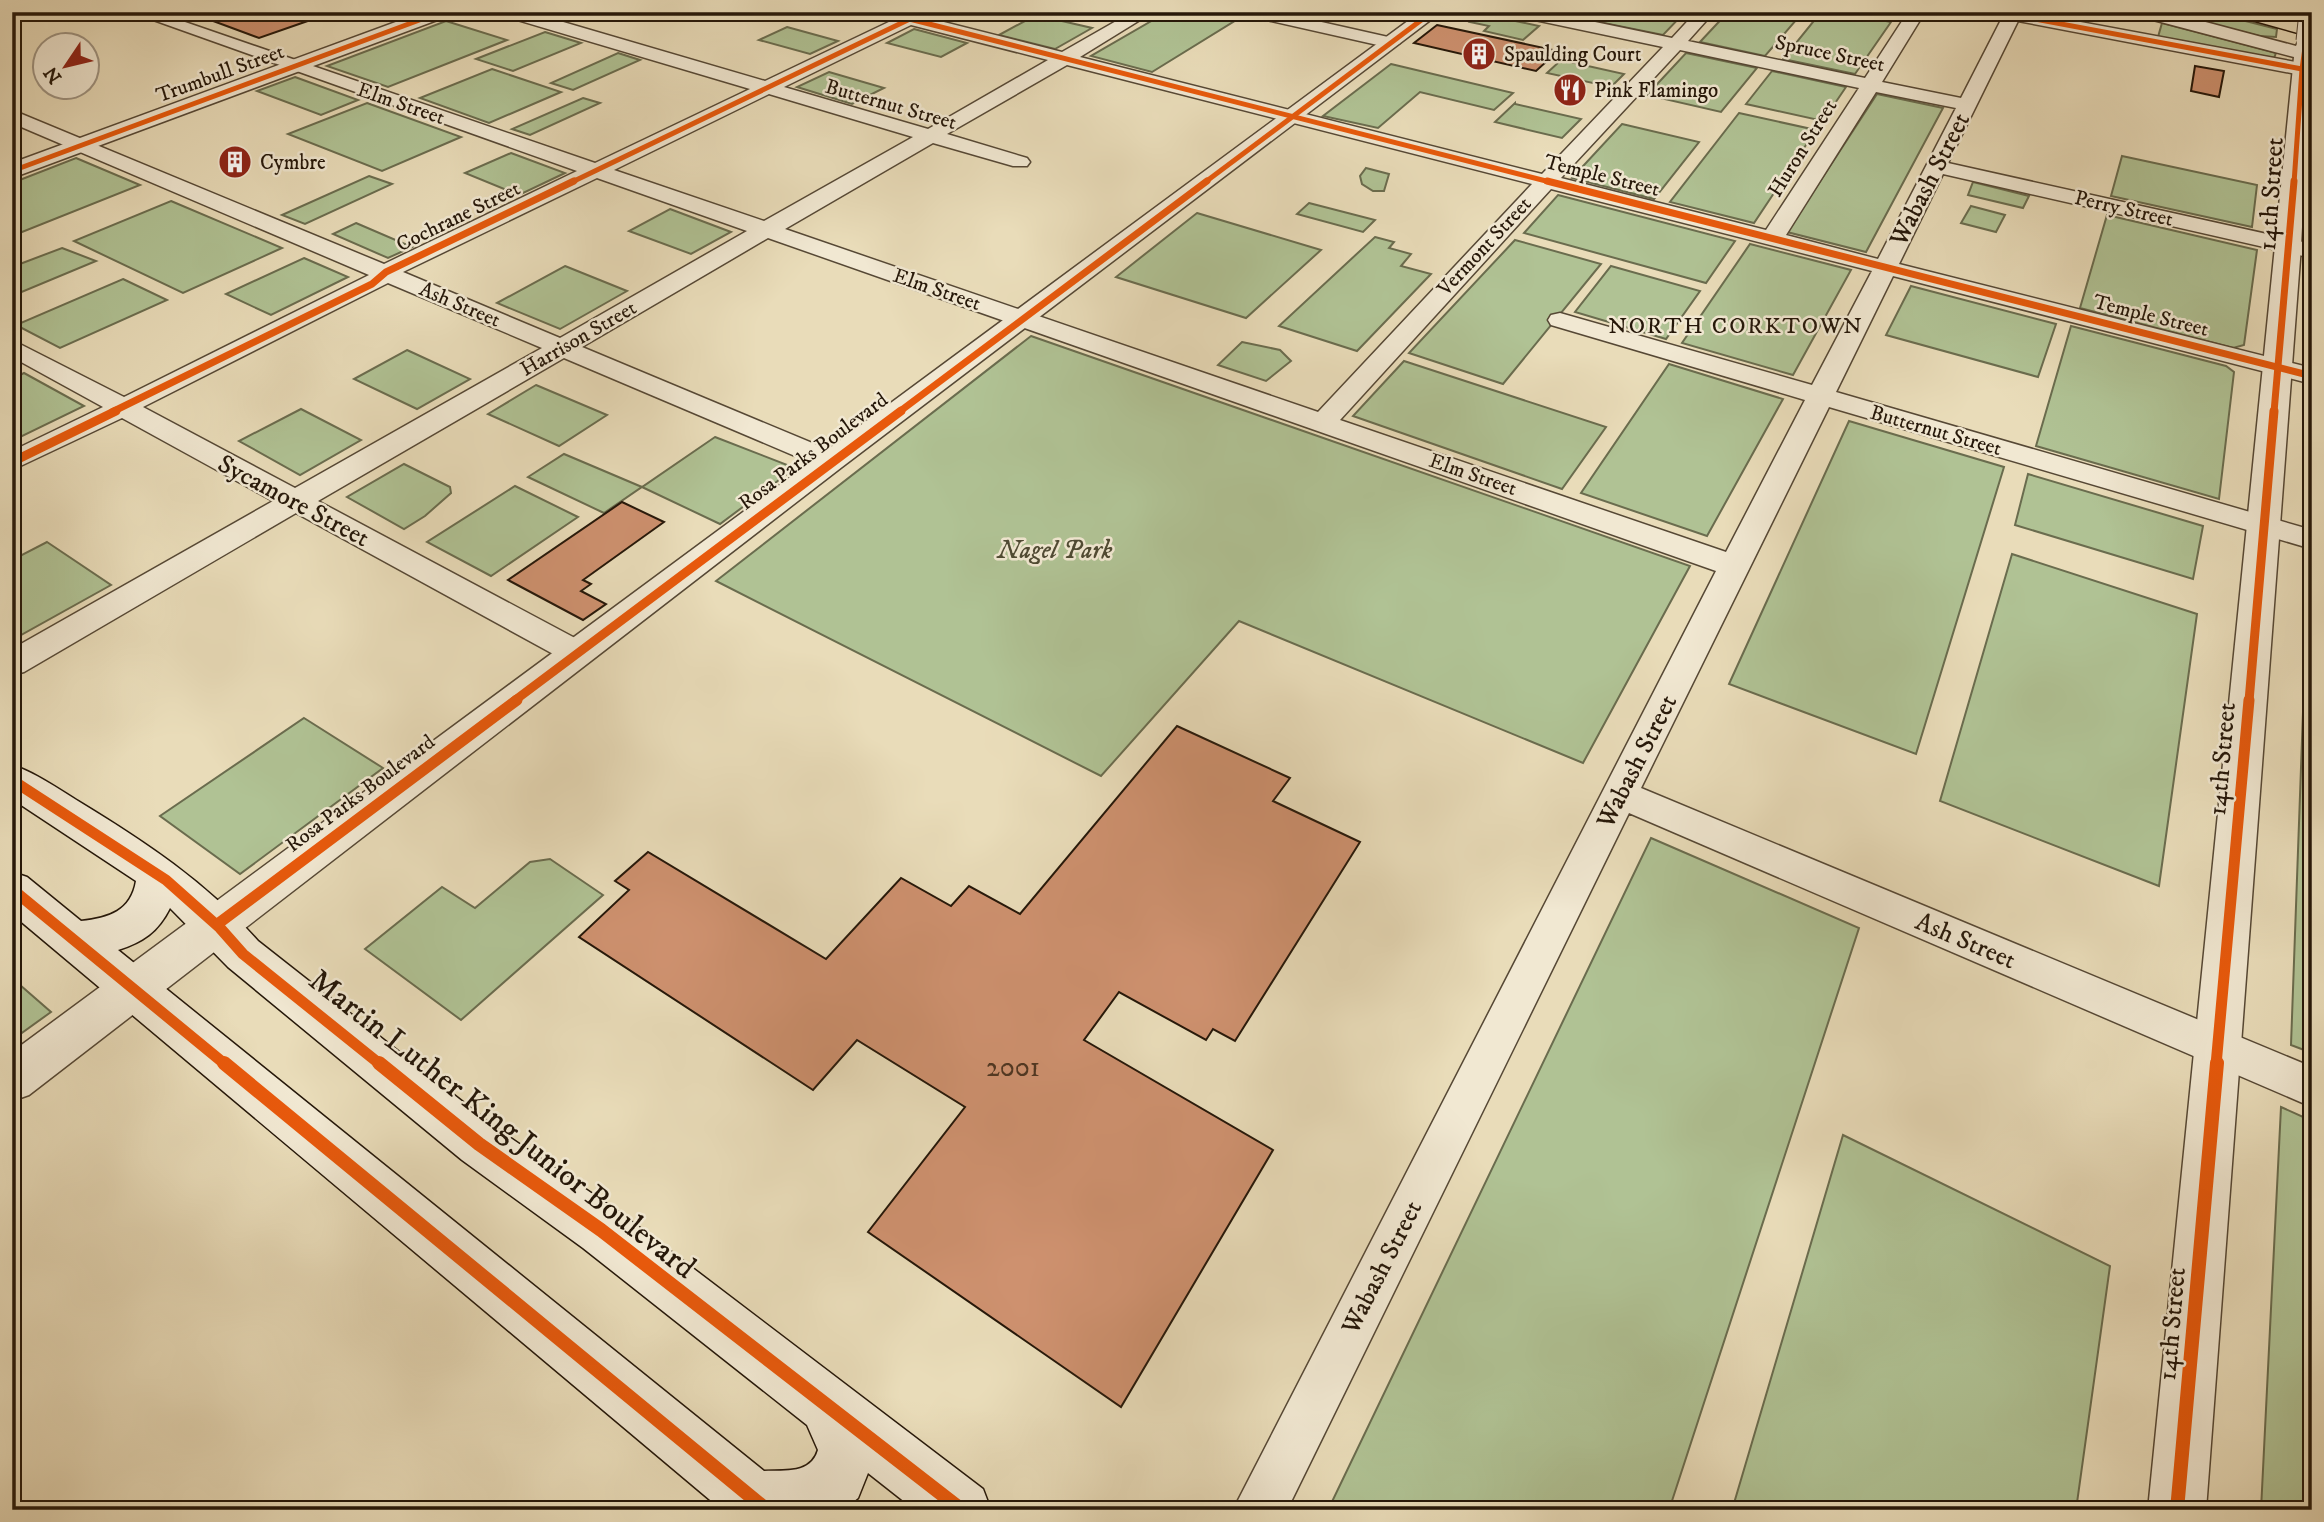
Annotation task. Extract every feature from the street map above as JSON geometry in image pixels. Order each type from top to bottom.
[{"type":"highway","points":[[2236,12],[2273,20]]},
{"type":"highway","points":[[2244,12],[2273,20],[2309,48]]},
{"type":"highway","points":[[2293,12],[2309,48]]},
{"type":"street","name":"Elm Street","points":[[139,12],[1734,566]]},
{"type":"street","name":"Trumbull Street","points":[[12,171],[441,12]]},
{"type":"street","name":"Butternut Street","points":[[510,12],[1020,162]]},
{"type":"street","name":"Temple Street","points":[[883,12],[917,16],[1064,58],[2295,372]]},
{"type":"street","name":"Harrison Street","points":[[12,664],[1144,12]]},
{"type":"street","points":[[1253,12],[1391,43]]},
{"type":"street","name":"Rosa Parks Boulevard","points":[[12,1080],[831,461],[1432,12]]},
{"type":"street","name":"Spruce Street","points":[[1521,12],[1967,105]]},
{"type":"street","name":"Vermont Street","points":[[1323,423],[1545,181],[1706,12]]},
{"type":"street","name":"Huron Street","points":[[1772,239],[1917,12]]},
{"type":"street","points":[[2145,12],[2309,48]]},
{"type":"street","name":"14th Street","points":[[2177,1510],[2264,527],[2295,372],[2310,12]]},
{"type":"street","points":[[2008,13],[2309,48]]},
{"type":"street","name":"Wabash Street","points":[[1259,1510],[1967,105],[2008,13]]},
{"type":"street","name":"Cochrane Street","points":[[12,462],[372,284],[386,272],[917,16]]},
{"type":"street","name":"Ash Street","points":[[12,116],[831,461]]},
{"type":"street","name":"Perry Street","points":[[1936,166],[2301,249]]},
{"type":"street","name":"Butternut Street","points":[[1560,320],[2312,540]]},
{"type":"street","name":"Sycamore Street","points":[[12,347],[577,653]]},
{"type":"street","name":"Martin Luther King Junior Boulevard","points":[[12,780],[112,842],[219,923],[243,954],[451,1122],[601,1230],[962,1510]]},
{"type":"street","name":"Ash Street","points":[[1619,794],[2312,1087]]},
{"type":"street","points":[[74,940],[113,935],[136,922],[154,903],[157,876]]},
{"type":"street","points":[[12,889],[761,1505],[811,1498],[838,1478],[847,1448],[828,1408]]},
{"type":"green space","points":[[1167,12],[1222,12],[1241,17],[1152,72],[1091,56]]},
{"type":"green space","points":[[1610,12],[1685,12],[1663,35],[1599,22]]},
{"type":"green space","points":[[1728,12],[1803,12],[1765,56],[1700,42]]},
{"type":"green space","points":[[1821,12],[1841,12],[1891,22],[1855,74],[1783,59]]},
{"type":"green space","points":[[2164,12],[2210,12],[2277,29],[2276,37],[2259,36]]},
{"type":"green space","points":[[1036,15],[1092,28],[1055,49],[999,35]]},
{"type":"green space","points":[[1477,17],[1498,21],[1501,18],[1539,26],[1523,40],[1484,31],[1489,26],[1470,22]]},
{"type":"green space","points":[[446,21],[507,40],[388,87],[327,66]]},
{"type":"green space","points":[[2162,23],[2276,53],[2274,58],[2158,37]]},
{"type":"green space","points":[[787,27],[838,41],[810,54],[759,40]]},
{"type":"green space","points":[[914,29],[967,43],[941,57],[887,43]]},
{"type":"green space","points":[[545,32],[581,43],[513,71],[476,59]]},
{"type":"green space","points":[[618,53],[640,60],[573,90],[551,83]]},
{"type":"green space","points":[[1686,53],[1757,68],[1721,112],[1647,95]]},
{"type":"green space","points":[[1561,60],[1624,74],[1611,87],[1547,73]]},
{"type":"green space","points":[[1391,64],[1513,93],[1494,110],[1420,92],[1378,128],[1323,116]]},
{"type":"green space","points":[[492,69],[561,92],[489,123],[420,98]]},
{"type":"green space","points":[[1772,71],[1846,87],[1823,121],[1746,104]]},
{"type":"green space","points":[[829,72],[884,88],[852,104],[797,87]]},
{"type":"green space","points":[[295,77],[358,100],[321,115],[257,91]]},
{"type":"green space","points":[[1877,94],[1943,108],[1866,252],[1787,232]]},
{"type":"green space","points":[[583,98],[600,103],[530,135],[512,129]]},
{"type":"green space","points":[[367,103],[461,137],[382,171],[288,134]]},
{"type":"green space","points":[[1515,103],[1581,119],[1562,138],[1495,122]]},
{"type":"green space","points":[[1739,113],[1816,130],[1754,223],[1670,202]]},
{"type":"green space","points":[[1622,124],[1699,142],[1654,199],[1572,178]]},
{"type":"green space","points":[[511,153],[565,173],[519,195],[465,173]]},
{"type":"green space","points":[[2122,156],[2257,185],[2252,227],[2111,196]]},
{"type":"green space","points":[[76,158],[140,185],[12,236],[12,183]]},
{"type":"green space","points":[[1366,168],[1389,174],[1384,191],[1373,191],[1362,184],[1360,176]]},
{"type":"green space","points":[[369,176],[392,184],[305,224],[282,215]]},
{"type":"green space","points":[[1973,182],[2029,196],[2023,208],[1968,195]]},
{"type":"green space","points":[[1558,195],[1735,241],[1706,283],[1524,233]]},
{"type":"green space","points":[[171,201],[282,248],[183,293],[74,241]]},
{"type":"green space","points":[[1309,203],[1375,220],[1363,232],[1297,214]]},
{"type":"green space","points":[[1971,206],[2005,215],[1996,232],[1961,223]]},
{"type":"green space","points":[[670,209],[731,232],[691,254],[629,231]]},
{"type":"green space","points":[[1197,213],[1321,250],[1246,318],[1116,277]]},
{"type":"green space","points":[[2107,215],[2257,250],[2244,345],[2233,348],[2080,308]]},
{"type":"green space","points":[[356,223],[412,247],[388,258],[333,234]]},
{"type":"green space","points":[[1375,237],[1394,242],[1389,248],[1411,254],[1401,266],[1431,274],[1357,351],[1279,326]]},
{"type":"green space","points":[[1515,240],[1601,264],[1503,384],[1409,353]]},
{"type":"green space","points":[[1750,244],[1851,270],[1793,375],[1682,343]]},
{"type":"green space","points":[[62,248],[96,261],[12,296],[12,267]]},
{"type":"green space","points":[[304,258],[348,277],[271,315],[226,294]]},
{"type":"green space","points":[[565,266],[627,291],[560,329],[497,303]]},
{"type":"green space","points":[[1611,266],[1700,291],[1666,339],[1575,312]]},
{"type":"green space","points":[[123,279],[167,300],[60,348],[16,325]]},
{"type":"green space","points":[[1911,286],[2056,324],[2038,377],[1886,335]]},
{"type":"green space","points":[[2071,326],[2226,366],[2234,372],[2219,499],[2036,446]]},
{"type":"green space","name":"Nagel Park","points":[[1031,336],[1690,566],[1583,763],[1239,621],[1101,776],[716,581]]},
{"type":"green space","points":[[1242,342],[1280,350],[1291,361],[1266,381],[1218,365]]},
{"type":"green space","points":[[407,350],[470,379],[417,409],[354,379]]},
{"type":"green space","points":[[1404,361],[1606,427],[1562,489],[1353,416]]},
{"type":"green space","points":[[1669,364],[1783,399],[1707,536],[1581,493]]},
{"type":"green space","points":[[24,373],[84,406],[12,441],[12,379]]},
{"type":"green space","points":[[536,385],[607,415],[559,446],[488,414]]},
{"type":"green space","points":[[301,409],[361,440],[300,475],[239,441]]},
{"type":"green space","points":[[1849,421],[2004,467],[1916,754],[1729,684]]},
{"type":"green space","points":[[715,437],[795,468],[720,524],[642,487]]},
{"type":"green space","points":[[564,454],[642,487],[604,513],[528,477]]},
{"type":"green space","points":[[404,464],[450,487],[451,493],[425,516],[404,529],[347,497]]},
{"type":"green space","points":[[2028,474],[2203,526],[2193,579],[2015,525]]},
{"type":"green space","points":[[515,486],[578,517],[491,576],[427,542]]},
{"type":"green space","points":[[47,542],[111,585],[12,640],[12,560]]},
{"type":"green space","points":[[2012,554],[2197,614],[2159,886],[1940,801]]},
{"type":"green space","points":[[2303,712],[2312,715],[2312,1053],[2291,1045]]},
{"type":"green space","points":[[304,718],[383,768],[240,874],[160,816]]},
{"type":"green space","points":[[1651,838],[1859,928],[1669,1510],[1328,1510]]},
{"type":"green space","points":[[550,859],[603,895],[461,1020],[365,949],[442,887],[475,908],[530,862]]},
{"type":"green space","points":[[12,978],[51,1012],[12,1040]]},
{"type":"green space","points":[[2281,1107],[2312,1121],[2312,1510],[2261,1510]]},
{"type":"green space","points":[[1843,1135],[2110,1266],[2076,1510],[1732,1510]]},
{"type":"building","points":[[197,12],[321,12],[322,16],[259,38],[197,15]]},
{"type":"building","points":[[1437,25],[1558,51],[1536,71],[1414,43]]},
{"type":"building","points":[[2195,66],[2224,71],[2219,97],[2191,91]]},
{"type":"building","points":[[622,502],[664,522],[583,580],[591,584],[581,591],[606,604],[583,620],[508,580]]},
{"type":"building","points":[[1177,726],[1290,778],[1273,801],[1360,842],[1235,1041],[1213,1029],[1206,1040],[1119,992],[1084,1040],[1273,1150],[1121,1407],[868,1232],[965,1107],[857,1040],[813,1090],[579,937],[629,890],[615,881],[648,852],[826,959],[901,878],[951,906],[969,886],[1020,914]]},
{"type":"cycle path","points":[[12,171],[441,12]]},
{"type":"cycle path","points":[[882,12],[2312,376]]},
{"type":"cycle path","points":[[219,923],[1432,12]]},
{"type":"cycle path","points":[[1997,12],[2302,69]]},
{"type":"cycle path","points":[[2177,1510],[2289,246],[2302,69],[2310,12]]},
{"type":"cycle path","points":[[12,462],[372,284],[386,272],[914,17]]},
{"type":"cycle path","points":[[12,780],[104,837],[166,880],[194,903],[243,954],[479,1144],[601,1230],[962,1510]]},
{"type":"cycle path","points":[[12,889],[767,1510]]},
{"type":"place","name":"Spaulding Court","points":[[1479,54]]},
{"type":"place","name":"Pink Flamingo","points":[[1570,90]]},
{"type":"place","name":"Cymbre","points":[[235,162]]},
{"type":"district","name":"NORTH CORKTOWN","points":[[1736,325]]}]
